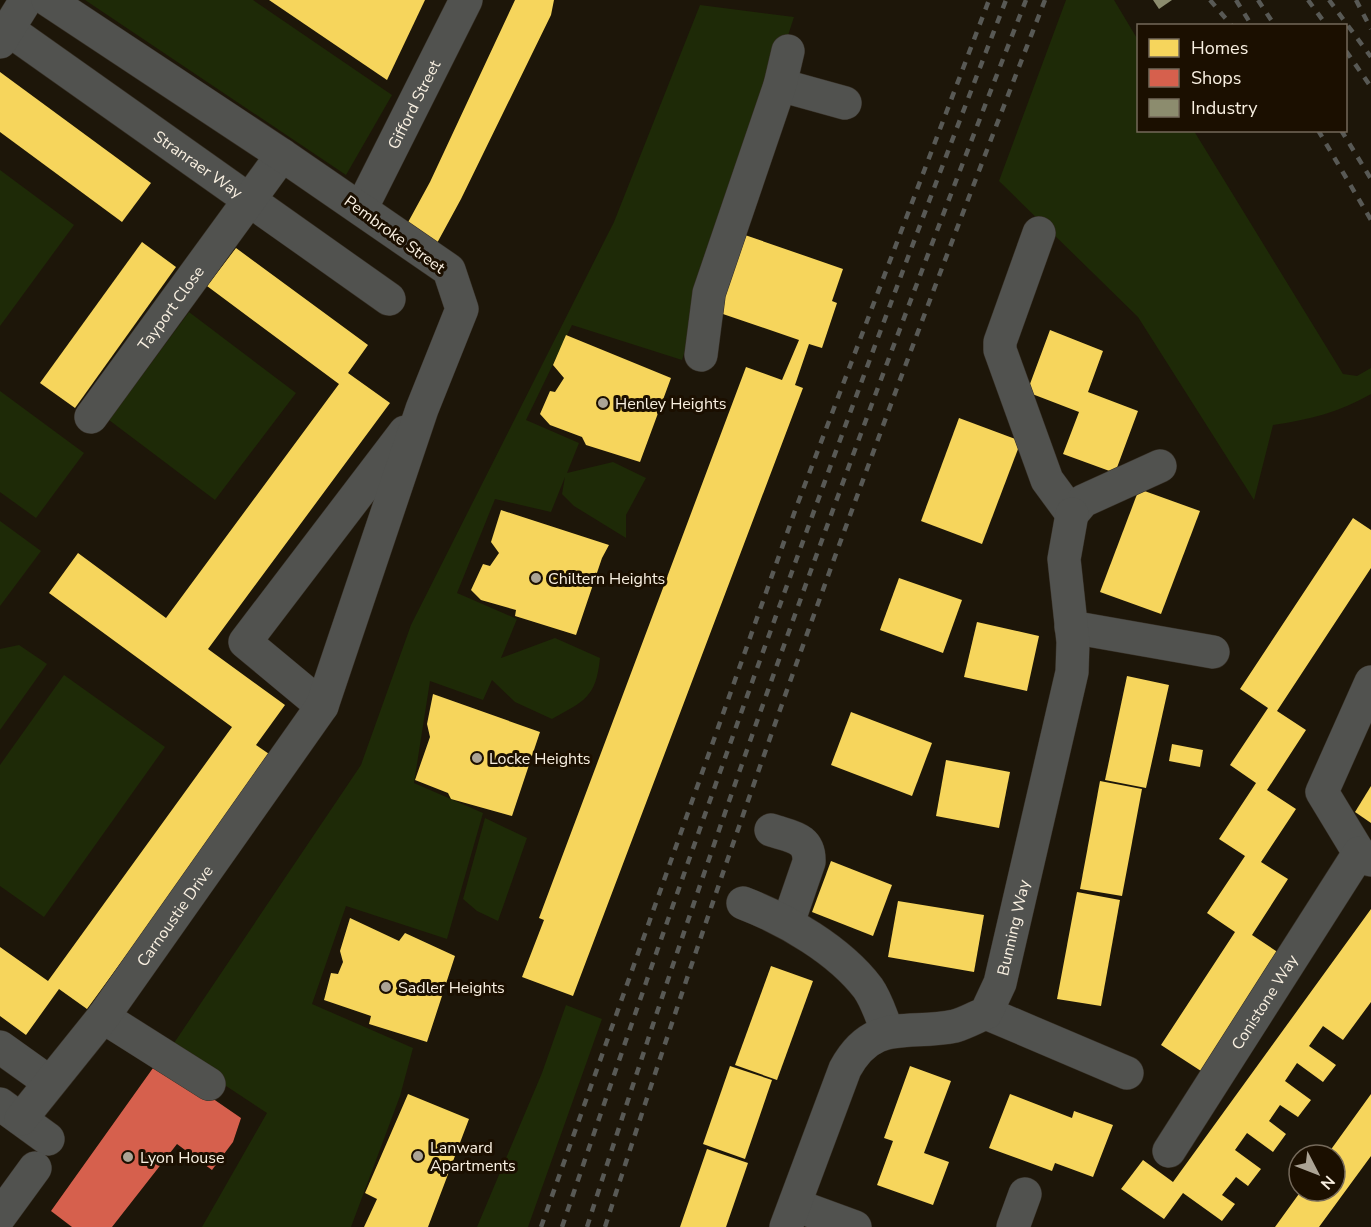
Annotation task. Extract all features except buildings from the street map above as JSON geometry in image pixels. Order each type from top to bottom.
[{"type":"street","name":"Stranraer Way","points":[[26,0],[4,36],[249,200],[389,299]]},
{"type":"street","name":"Pembroke Street","points":[[48,0],[282,155],[448,270],[462,309],[422,409],[322,706]]},
{"type":"street","name":"Gifford Street","points":[[361,209],[466,0]]},
{"type":"street","points":[[701,356],[709,292],[780,85],[788,51]]},
{"type":"street","points":[[780,85],[845,103]]},
{"type":"street","name":"Tayport Close","points":[[91,417],[282,155]]},
{"type":"street","points":[[1039,233],[1000,342],[1000,350],[1047,480],[1072,514],[1083,501],[1160,466]]},
{"type":"street","points":[[322,706],[245,642],[422,409]]},
{"type":"street","name":"Bunning Way","points":[[986,1013],[1000,983],[1072,672],[1065,559],[1072,514]]},
{"type":"street","points":[[1071,627],[1213,652]]},
{"type":"street","name":"Conistone Way","points":[[1169,1150],[1365,856],[1322,792],[1371,682]]},
{"type":"street","name":"Carnoustie Drive","points":[[0,1216],[41,1154],[10,1112],[49,1082],[72,1058],[322,706]]},
{"type":"street","points":[[771,830],[800,840],[808,846],[809,862],[788,923]]},
{"type":"street","points":[[744,903],[788,923],[846,965],[868,989],[887,1030]]},
{"type":"street","points":[[855,1227],[790,1216],[844,1069],[855,1051],[887,1030],[956,1025],[986,1013],[1127,1073]]},
{"type":"street","points":[[103,1017],[209,1084]]},
{"type":"street","points":[[0,1047],[49,1082]]},
{"type":"street","points":[[1013,1227],[1026,1194]]},
{"type":"green space","points":[[85,0],[253,0],[392,95],[346,175]]},
{"type":"green space","points":[[1066,0],[1114,0],[1137,38],[1137,132],[1195,132],[1343,374],[1357,376],[1371,368],[1371,394],[1348,406],[1324,414],[1273,425],[1254,500],[1138,317],[999,181]]},
{"type":"green space","points":[[700,5],[794,17],[682,360],[572,325],[526,420],[579,443],[567,473],[613,462],[646,478],[626,515],[626,538],[574,506],[562,494],[565,477],[551,512],[495,499],[457,593],[517,619],[501,658],[555,638],[600,658],[595,682],[586,697],[552,719],[515,702],[492,680],[483,700],[430,681],[414,783],[483,813],[447,939],[346,906],[312,1004],[413,1048],[400,1096],[351,1227],[202,1227],[267,1113],[170,1049],[361,765],[411,625],[614,222]]},
{"type":"green space","points":[[0,170],[74,225],[0,326]]},
{"type":"green space","points":[[189,312],[296,393],[215,500],[109,420]]},
{"type":"green space","points":[[0,391],[84,453],[36,518],[0,492]]},
{"type":"green space","points":[[0,521],[41,551],[0,606]]},
{"type":"green space","points":[[19,645],[47,664],[0,730],[0,649]]},
{"type":"green space","points":[[64,675],[165,747],[44,917],[0,886],[0,765]]},
{"type":"green space","points":[[485,818],[527,838],[498,921],[477,911],[463,899]]},
{"type":"green space","points":[[566,1005],[602,1019],[528,1227],[477,1227],[542,1073]]},
{"type":"railway","points":[[541,1227],[796,508],[989,0]]},
{"type":"railway","points":[[562,1227],[668,919],[778,611],[890,305],[1006,0]]},
{"type":"railway","points":[[587,1227],[742,763],[852,457],[1026,0]]},
{"type":"railway","points":[[605,1227],[708,918],[816,610],[928,304],[1045,0]]},
{"type":"railway","points":[[1210,0],[1230,24]]},
{"type":"railway","points":[[1236,0],[1251,24]]},
{"type":"railway","points":[[1258,0],[1274,24]]},
{"type":"railway","points":[[1308,0],[1326,24]]},
{"type":"railway","points":[[1329,0],[1347,24]]},
{"type":"railway","points":[[1356,0],[1371,29]]},
{"type":"railway","points":[[1347,24],[1371,57]]},
{"type":"railway","points":[[1347,52],[1371,87]]},
{"type":"railway","points":[[1319,132],[1371,220]]},
{"type":"railway","points":[[1342,132],[1371,179]]},
{"type":"place","name":"Henley Heights","points":[[603,403]]},
{"type":"place","name":"Chiltern Heights","points":[[536,578]]},
{"type":"place","name":"Locke Heights","points":[[477,758]]},
{"type":"place","name":"Sadler Heights","points":[[386,987]]},
{"type":"place","name":"Lanward Apartments","points":[[418,1156]]},
{"type":"place","name":"Lyon House","points":[[128,1157]]}]
